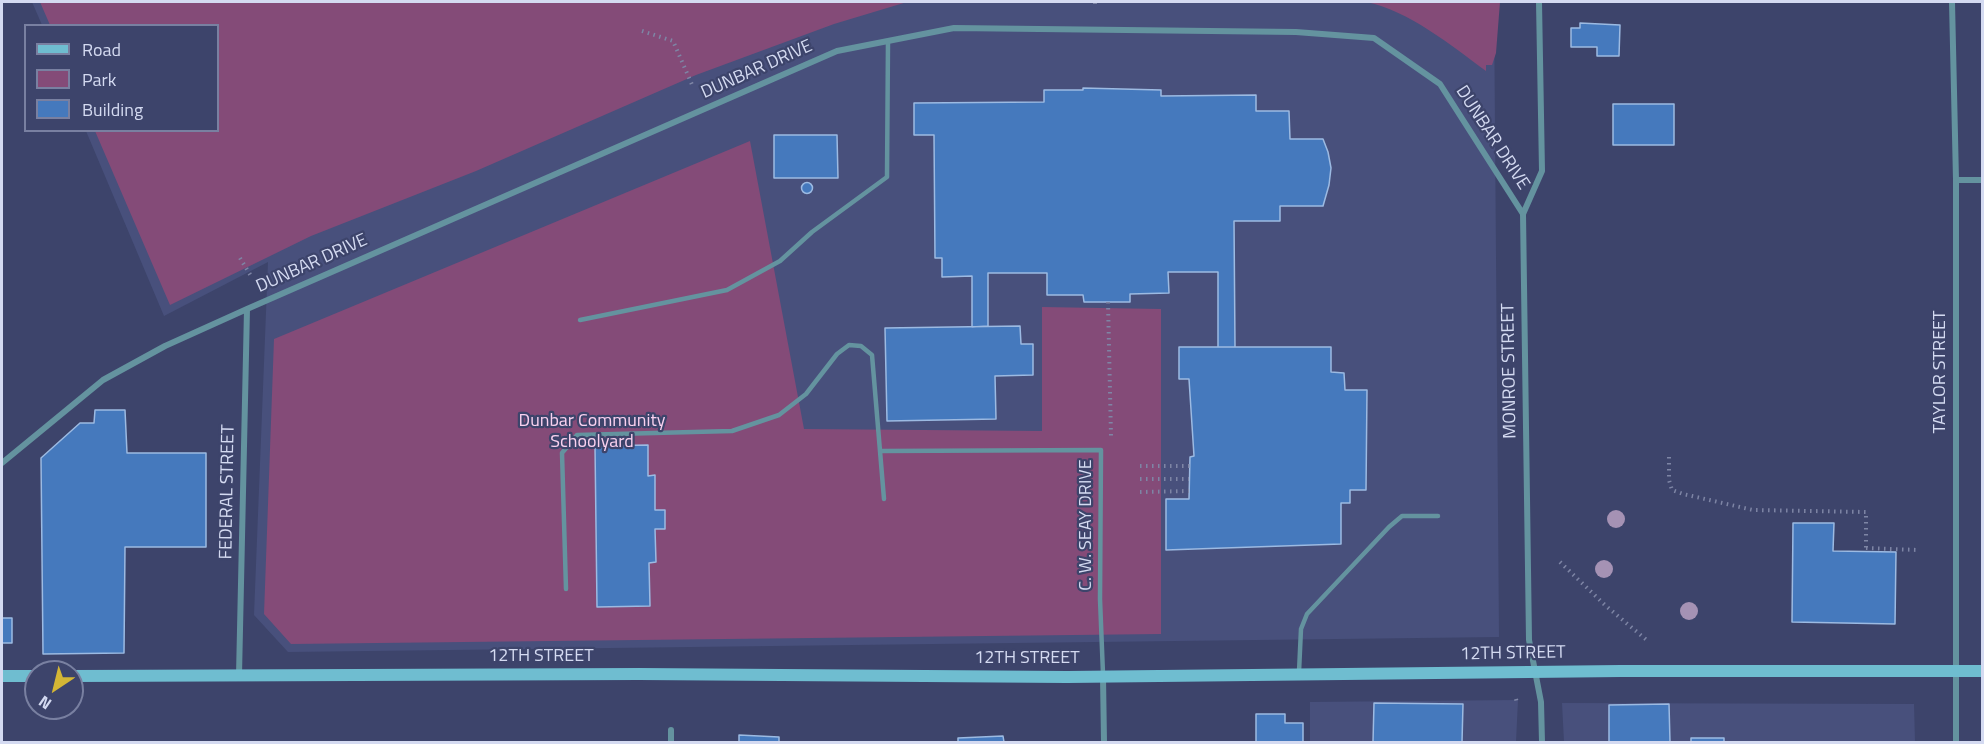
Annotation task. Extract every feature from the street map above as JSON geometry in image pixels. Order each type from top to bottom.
[{"type":"main road","name":"12TH STREET","points":[[84,676],[650,674],[1103,677],[1535,672],[1983,671]]},
{"type":"main road","points":[[2,676],[24,676]]},
{"type":"street","name":"MONROE STREET","points":[[1539,2],[1542,171],[1524,214],[1528,640],[1541,702],[1542,742]]},
{"type":"street","name":"TAYLOR STREET","points":[[1952,2],[1956,180],[1956,742]]},
{"type":"street","name":"DUNBAR DRIVE","points":[[2,463],[102,380],[165,346],[837,51],[954,28],[1296,32],[1374,38],[1440,84],[1524,214]]},
{"type":"street","points":[[1956,180],[1983,180]]},
{"type":"street","name":"FEDERAL STREET","points":[[240,676],[246,309]]},
{"type":"street","points":[[1103,677],[1104,742]]},
{"type":"street","points":[[671,730],[671,742]]},
{"type":"lane","points":[[580,320],[727,290],[780,261],[812,232],[887,177],[888,41]]},
{"type":"lane","points":[[566,589],[562,453],[576,435],[732,431],[778,415],[806,394],[837,354],[849,345],[861,346],[872,355],[884,499]]},
{"type":"lane","name":"C. W. SEAY DRIVE","points":[[881,451],[1101,450],[1100,599],[1103,677]]},
{"type":"lane","points":[[1299,675],[1300,629],[1307,614],[1402,516],[1438,516]]},
{"type":"path","points":[[642,32],[673,41],[693,87]]},
{"type":"path","points":[[240,258],[251,276]]},
{"type":"path","points":[[1108,302],[1111,437]]},
{"type":"path","points":[[1669,457],[1669,480],[1672,490],[1753,510],[1866,512],[1866,550],[1917,550]]},
{"type":"path","points":[[1140,466],[1190,466]]},
{"type":"path","points":[[1140,479],[1189,479]]},
{"type":"path","points":[[1140,492],[1189,491]]},
{"type":"path","points":[[1560,562],[1606,606],[1650,642]]},
{"type":"shaded area","points":[[32,2],[1494,2],[1499,637],[288,652],[254,615],[268,262],[164,316],[86,132],[219,132],[219,24],[42,24]]},
{"type":"shaded area","points":[[1518,700],[1516,742],[1310,742],[1310,702]]},
{"type":"shaded area","points":[[1562,703],[1914,704],[1915,742],[1564,742]]},
{"type":"green space","points":[[40,2],[907,2],[834,24],[696,75],[476,171],[311,236],[170,305],[95,132],[219,132],[219,24],[50,24]]},
{"type":"green space","points":[[1366,2],[1500,2],[1496,53],[1492,65],[1486,65],[1486,71],[1444,40],[1413,21],[1382,6]]},
{"type":"green space","name":"Dunbar Community Schoolyard","points":[[750,141],[804,429],[1042,431],[1042,307],[1161,309],[1161,634],[291,644],[264,614],[274,339]]},
{"type":"building","points":[[1580,23],[1620,25],[1619,56],[1597,56],[1597,47],[1571,47],[1571,28],[1580,28]]},
{"type":"building","points":[[1083,88],[1161,90],[1161,96],[1256,95],[1256,111],[1289,111],[1290,139],[1323,139],[1331,168],[1323,206],[1280,206],[1280,221],[1234,221],[1235,347],[1218,347],[1218,272],[1168,272],[1169,293],[1130,294],[1130,302],[1084,302],[1083,295],[1047,295],[1047,273],[988,273],[988,326],[972,327],[972,276],[942,277],[942,258],[935,258],[934,135],[914,135],[914,103],[1044,102],[1044,90],[1083,90]]},
{"type":"building","points":[[1613,104],[1674,104],[1674,145],[1613,145]]},
{"type":"building","points":[[774,135],[837,135],[838,178],[774,178]]},
{"type":"building","points":[[807,182],[813,188],[807,194],[801,188]]},
{"type":"building","points":[[1020,326],[1021,344],[1033,344],[1033,375],[995,376],[996,419],[887,421],[885,328]]},
{"type":"building","points":[[1179,347],[1331,347],[1331,372],[1344,373],[1345,390],[1367,390],[1366,490],[1350,490],[1350,503],[1341,503],[1341,544],[1166,550],[1166,499],[1189,499],[1190,457],[1194,456],[1189,379],[1179,379]]},
{"type":"building","points":[[95,410],[125,410],[127,453],[206,453],[206,547],[125,547],[124,653],[43,654],[41,458],[80,423],[94,423]]},
{"type":"building","points":[[648,445],[648,476],[655,475],[655,510],[665,510],[665,529],[655,529],[656,562],[649,563],[650,606],[597,607],[595,446]]},
{"type":"building","points":[[1793,523],[1834,523],[1833,551],[1896,552],[1895,624],[1792,622]]},
{"type":"building","points":[[2,618],[12,618],[12,643],[2,643]]},
{"type":"building","points":[[1374,703],[1463,704],[1462,742],[1373,742]]},
{"type":"building","points":[[1669,704],[1670,742],[1609,742],[1609,705]]},
{"type":"building","points":[[1256,714],[1285,714],[1285,723],[1303,723],[1303,742],[1256,742]]},
{"type":"building","points":[[739,735],[779,737],[779,742],[739,742]]},
{"type":"building","points":[[1003,736],[1004,742],[958,742],[958,738]]},
{"type":"building","points":[[1691,738],[1724,738],[1724,742],[1691,742]]}]
